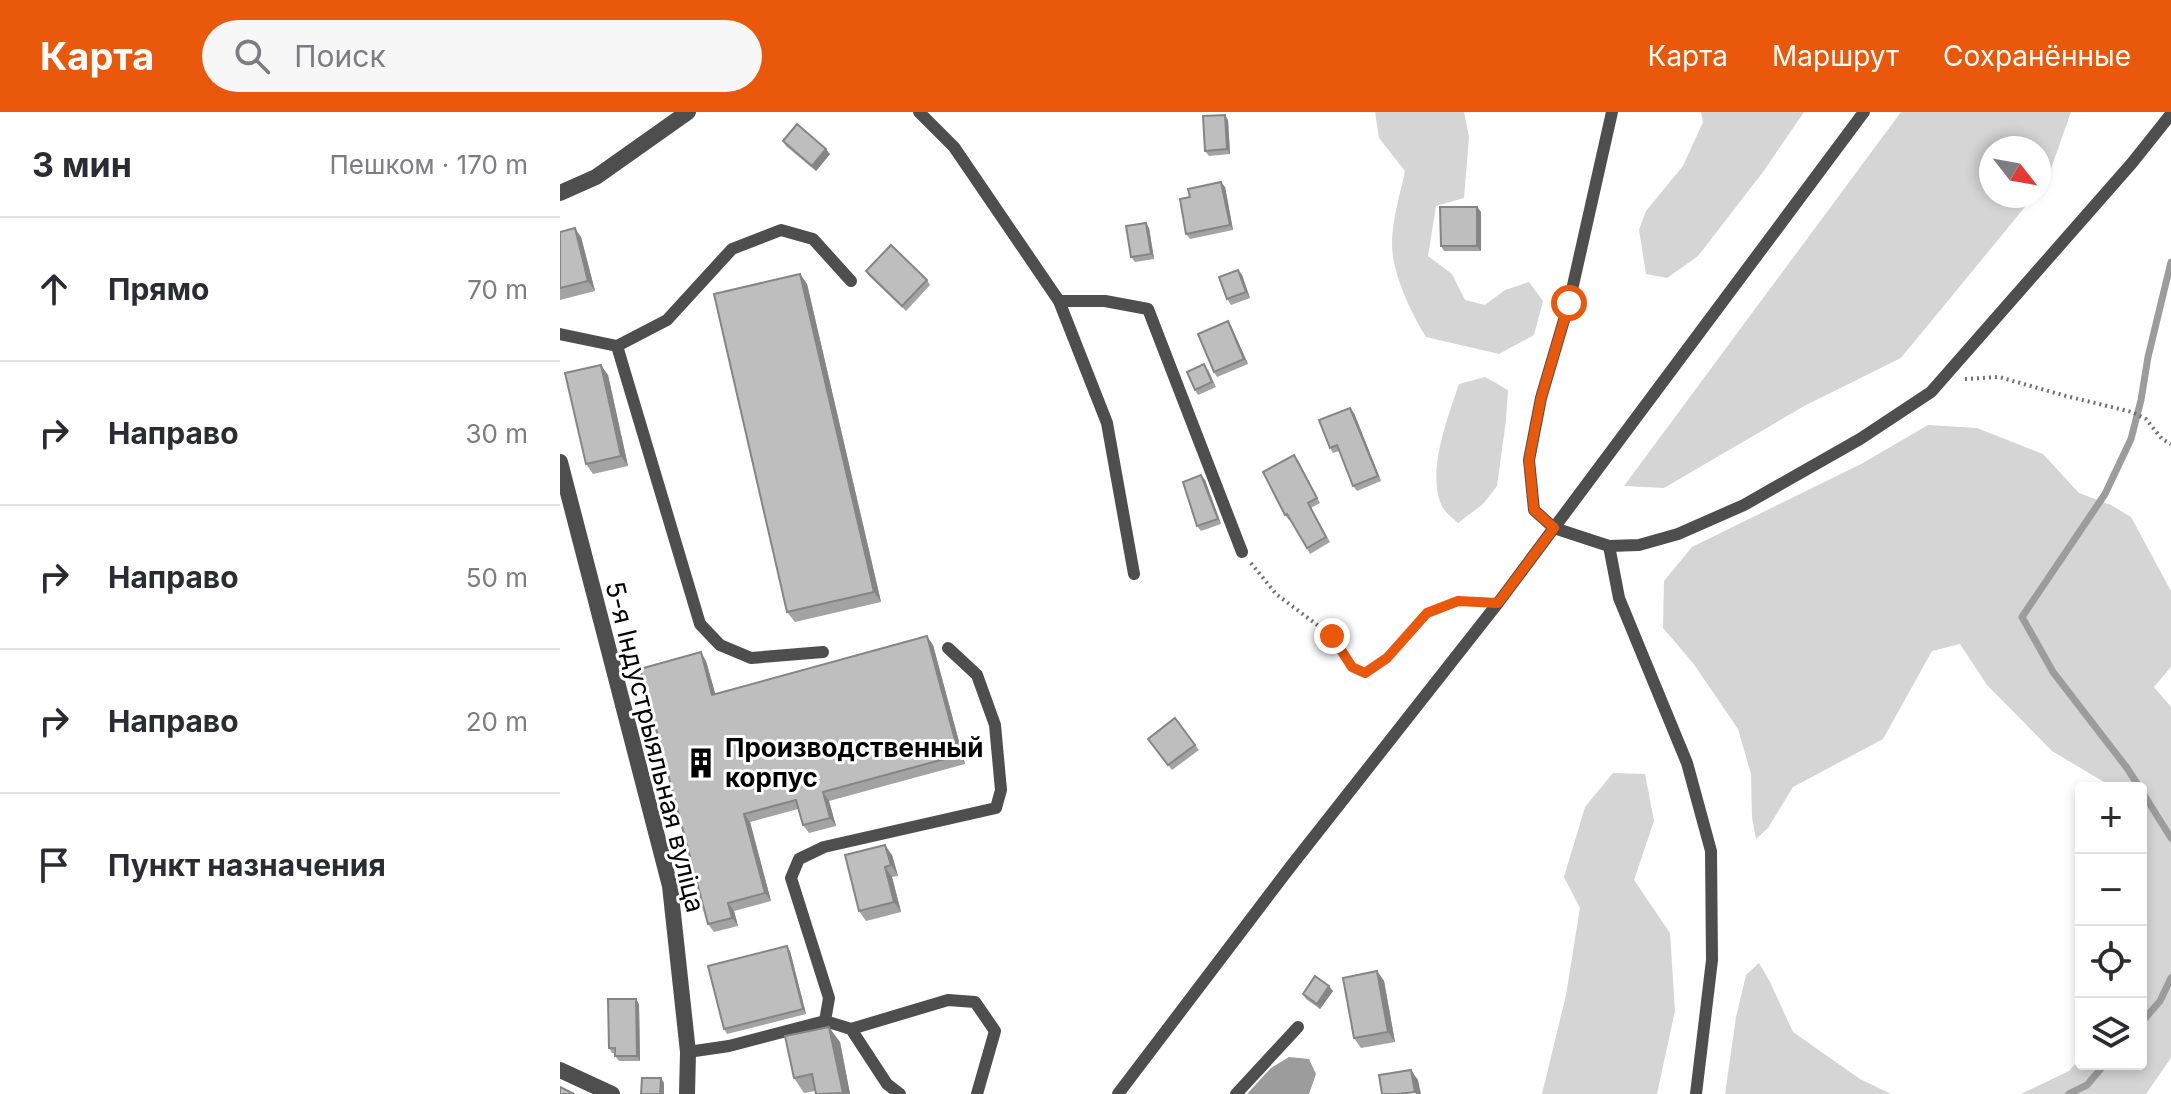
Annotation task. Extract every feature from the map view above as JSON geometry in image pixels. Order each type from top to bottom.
[{"type":"street","points":[[560,193],[596,177],[688,112]]},
{"type":"street","name":"5-я Індустрыяльная вуліца","points":[[560,462],[670,886],[688,1052],[687,1094]]},
{"type":"street","points":[[560,1070],[612,1094]]},
{"type":"lane","points":[[919,112],[954,147],[1059,301],[1107,423],[1134,574]]},
{"type":"lane","points":[[1612,112],[1569,303],[1541,398],[1529,460],[1534,510],[1554,528],[1609,546],[1639,545],[1678,534],[1744,505],[1860,439],[1931,392],[2132,163],[2171,114]]},
{"type":"lane","points":[[1118,1094],[1291,866],[1498,603],[1864,112]]},
{"type":"lane","points":[[560,334],[617,346],[667,320],[732,249],[781,230],[813,239],[851,281]]},
{"type":"lane","points":[[1059,301],[1105,301],[1148,309],[1242,552]]},
{"type":"lane","points":[[617,346],[700,624],[720,645],[751,658],[823,652]]},
{"type":"lane","points":[[1609,546],[1619,598],[1687,763],[1711,851],[1712,960],[1696,1094]]},
{"type":"lane","points":[[825,1021],[829,998],[791,878],[799,859],[824,847],[996,808],[999,799],[1001,790],[995,725],[977,675],[948,648]]},
{"type":"lane","points":[[688,1052],[729,1046],[825,1021],[851,1029],[948,1000],[975,1002],[995,1031],[977,1094]]},
{"type":"lane","points":[[1236,1094],[1298,1027]]},
{"type":"lane","points":[[851,1029],[887,1084],[900,1094]]},
{"type":"path","points":[[1942,380],[1999,377],[2132,412],[2146,419],[2162,439],[2171,444]]},
{"type":"path","points":[[1242,552],[1276,594],[1332,636],[1352,667],[1365,673],[1387,658],[1427,613],[1458,601],[1498,603]]},
{"type":"shaded area","points":[[1375,112],[1464,112],[1469,137],[1464,198],[1436,206],[1428,256],[1452,274],[1465,300],[1485,305],[1505,290],[1529,282],[1543,301],[1534,335],[1499,354],[1426,337],[1403,292],[1393,255],[1393,226],[1405,171],[1379,138]]},
{"type":"shaded area","points":[[1701,112],[1804,112],[1763,172],[1698,256],[1667,278],[1646,274],[1639,230],[1646,211],[1683,166],[1703,122]]},
{"type":"shaded area","points":[[1901,112],[2071,112],[2051,169],[2051,136],[1979,136],[1979,208],[2024,208],[1901,358],[1806,405],[1664,488],[1624,486]]},
{"type":"shaded area","points":[[1485,377],[1508,390],[1497,486],[1483,504],[1458,523],[1442,507],[1437,490],[1438,460],[1459,384]]},
{"type":"shaded area","points":[[1928,425],[1977,428],[2043,454],[2079,493],[2111,505],[2131,517],[2171,591],[2171,667],[2154,687],[2171,707],[2171,1058],[2146,1094],[2021,1094],[2069,1071],[2075,1064],[2075,1070],[2147,1070],[2147,782],[2104,782],[2052,751],[1987,685],[1960,644],[1932,651],[1883,739],[1793,787],[1768,828],[1756,839],[1751,774],[1738,729],[1693,663],[1663,628],[1664,581],[1692,547],[1863,463]]},
{"type":"shaded area","points":[[1613,773],[1645,774],[1654,821],[1634,880],[1670,933],[1675,1011],[1657,1094],[1542,1094],[1566,995],[1580,908],[1564,877],[1585,807]]},
{"type":"shaded area","points":[[1759,963],[1793,1032],[1860,1079],[1891,1094],[1725,1094],[1736,1017],[1746,975]]},
{"type":"shaded area","points":[[1289,1057],[1309,1059],[1316,1074],[1309,1094],[1247,1094],[1271,1068]]},
{"type":"building","points":[[1225,115],[1227,149],[1205,151],[1203,116]]},
{"type":"building","points":[[797,124],[826,149],[812,166],[783,141]]},
{"type":"building","points":[[1221,182],[1230,225],[1186,234],[1180,199],[1190,197],[1188,189]]},
{"type":"building","points":[[1440,207],[1477,207],[1477,246],[1441,246]]},
{"type":"building","points":[[1146,223],[1151,254],[1131,257],[1126,226]]},
{"type":"building","points":[[575,228],[588,281],[560,288],[560,232]]},
{"type":"building","points":[[891,245],[927,280],[902,306],[866,271]]},
{"type":"building","points":[[1238,270],[1246,292],[1227,299],[1219,277]]},
{"type":"building","points":[[800,274],[874,592],[787,612],[714,294]]},
{"type":"building","points":[[1228,321],[1244,359],[1214,372],[1198,334]]},
{"type":"building","points":[[1204,364],[1212,382],[1195,390],[1187,372]]},
{"type":"building","points":[[601,365],[621,456],[586,464],[565,373]]},
{"type":"building","points":[[1350,408],[1378,476],[1353,486],[1337,445],[1330,448],[1319,420]]},
{"type":"building","points":[[1294,455],[1317,498],[1308,503],[1326,537],[1307,548],[1285,515],[1263,472]]},
{"type":"building","points":[[1201,475],[1218,519],[1197,526],[1183,482]]},
{"type":"building","points":[[927,636],[959,755],[823,792],[830,818],[803,825],[796,800],[744,814],[765,893],[728,903],[732,918],[708,924],[640,669],[701,652],[712,695]]},
{"type":"building","points":[[1175,718],[1195,745],[1168,765],[1148,739]]},
{"type":"building","points":[[885,845],[891,865],[885,867],[894,902],[859,911],[845,855]]},
{"type":"building","points":[[787,946],[803,1009],[724,1029],[708,966]]},
{"type":"building","points":[[1377,971],[1388,1032],[1354,1038],[1343,978]]},
{"type":"building","points":[[1315,976],[1329,986],[1317,1004],[1303,994]]},
{"type":"building","points":[[608,999],[636,999],[637,1056],[615,1056],[615,1048],[609,1048]]},
{"type":"building","points":[[829,1027],[843,1093],[816,1094],[812,1074],[794,1078],[785,1036]]},
{"type":"building","points":[[1411,1070],[1415,1092],[1382,1094],[1379,1075]]},
{"type":"building","points":[[642,1078],[661,1078],[660,1094],[641,1094]]},
{"type":"building","points":[[560,1087],[574,1094],[560,1094]]},
{"type":"waterway","points":[[2136,782],[2053,672],[2022,617],[2105,494],[2131,439],[2171,262]]},
{"type":"waterway","points":[[2147,800],[2171,838]]},
{"type":"waterway","points":[[2147,1016],[2160,1001],[2171,978]]},
{"type":"waterway","points":[[2069,1094],[2087,1085],[2100,1070]]},
{"type":"place","name":"Производственный корпус","points":[[701,763]]},
{"type":"route","points":[[1332,636],[1352,667],[1365,673],[1387,658],[1427,613],[1458,601],[1498,603],[1554,528],[1534,510],[1529,460],[1541,398],[1569,303]]}]
